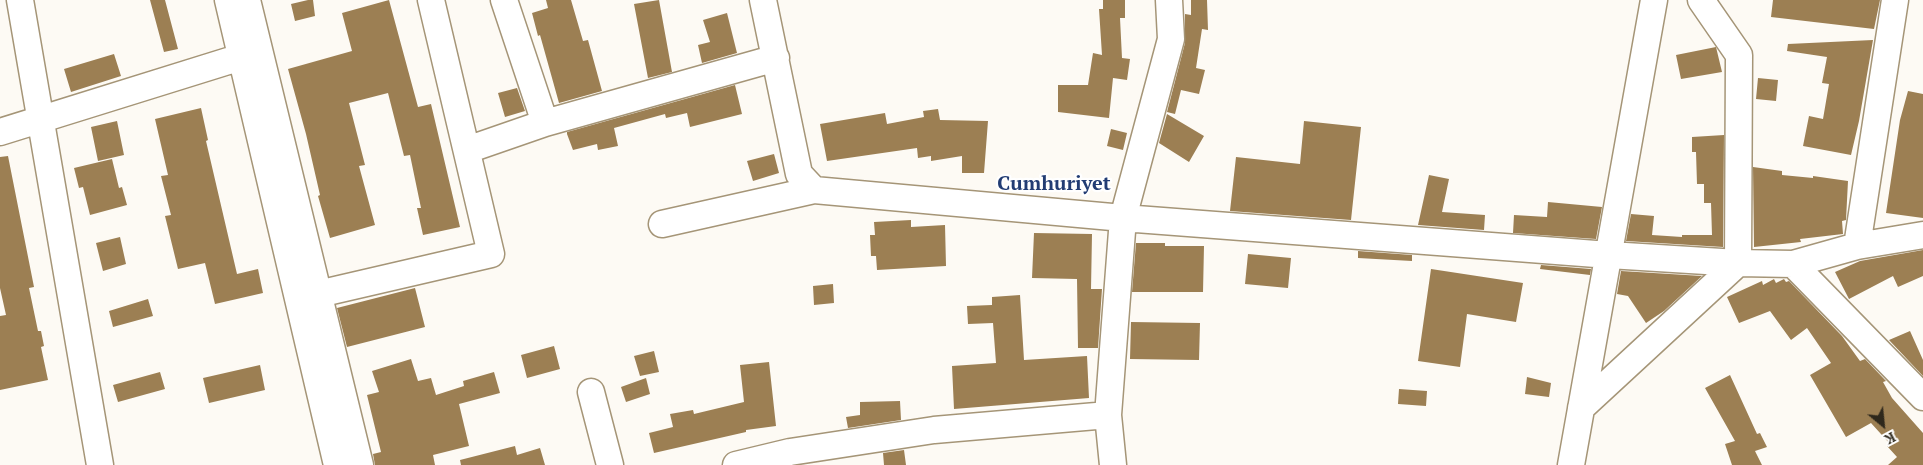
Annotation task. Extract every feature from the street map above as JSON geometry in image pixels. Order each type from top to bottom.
[{"type":"street","points":[[20,0],[100,465]]},
{"type":"street","points":[[228,0],[241,57],[308,296],[360,465]]},
{"type":"street","points":[[247,0],[308,296],[337,465]]},
{"type":"street","points":[[308,296],[491,254],[431,0]]},
{"type":"street","points":[[504,0],[545,123]]},
{"type":"street","points":[[763,0],[799,174],[814,190]]},
{"type":"street","points":[[1113,465],[1108,415],[1123,218],[1171,40],[1169,0]]},
{"type":"street","points":[[1571,465],[1654,0]]},
{"type":"street","points":[[1608,256],[1621,237],[1629,213],[1671,0]]},
{"type":"street","points":[[1581,408],[1738,263],[1739,55],[1701,0]]},
{"type":"street","points":[[1857,246],[1895,0]]},
{"type":"street","points":[[0,132],[241,57]]},
{"type":"street","points":[[467,150],[545,123],[776,58]]},
{"type":"street","points":[[662,224],[814,190],[1123,218],[1608,256],[1738,263],[1793,264],[1857,246],[1923,235]]},
{"type":"street","points":[[1793,264],[1923,397]]},
{"type":"street","points":[[591,392],[610,465]]},
{"type":"street","points":[[736,465],[790,452],[934,430],[1108,415]]},
{"type":"building","points":[[150,0],[165,0],[178,49],[164,52]]},
{"type":"building","points":[[313,0],[315,16],[295,21],[291,4]]},
{"type":"building","points":[[389,0],[418,107],[431,104],[460,227],[423,235],[417,208],[421,208],[410,155],[404,156],[388,93],[349,103],[365,165],[359,166],[375,225],[330,238],[318,196],[320,195],[306,134],[288,69],[352,51],[342,13]]},
{"type":"building","points":[[546,0],[571,0],[583,41],[588,40],[602,91],[559,103],[532,13],[548,8]]},
{"type":"building","points":[[659,0],[672,72],[648,78],[634,4]]},
{"type":"building","points":[[1103,0],[1125,0],[1125,18],[1120,18],[1122,58],[1130,59],[1127,80],[1113,78],[1109,118],[1058,112],[1058,85],[1088,85],[1093,53],[1102,55],[1099,9],[1103,9]]},
{"type":"building","points":[[1191,0],[1207,0],[1208,30],[1202,29],[1196,68],[1205,70],[1199,94],[1181,90],[1175,114],[1167,112],[1185,43],[1185,14],[1191,15]]},
{"type":"building","points":[[1773,0],[1880,0],[1874,29],[1771,17]]},
{"type":"building","points":[[727,13],[737,53],[702,63],[698,45],[710,42],[703,20]]},
{"type":"building","points":[[1873,40],[1851,155],[1803,146],[1809,116],[1823,119],[1829,84],[1822,83],[1827,57],[1787,51],[1788,44]]},
{"type":"building","points":[[1716,47],[1722,72],[1681,79],[1676,55]]},
{"type":"building","points":[[114,54],[121,76],[71,92],[64,69]]},
{"type":"building","points":[[1758,78],[1778,80],[1776,101],[1756,99]]},
{"type":"building","points":[[735,85],[742,114],[690,127],[687,113],[666,118],[665,114],[614,128],[618,146],[598,150],[597,144],[573,150],[567,134],[567,132]]},
{"type":"building","points":[[517,88],[525,111],[505,117],[498,93]]},
{"type":"building","points":[[1908,91],[1923,94],[1923,218],[1886,213],[1900,120]]},
{"type":"building","points":[[201,108],[208,140],[206,141],[237,274],[258,269],[263,293],[215,304],[205,263],[178,269],[165,216],[171,215],[161,176],[168,175],[155,119]]},
{"type":"building","points":[[938,109],[940,120],[988,121],[984,173],[962,173],[962,156],[931,161],[931,156],[918,158],[917,148],[827,161],[820,124],[885,113],[887,124],[924,117],[923,111]]},
{"type":"building","points":[[1167,114],[1204,136],[1189,162],[1159,143]]},
{"type":"building","points":[[117,121],[124,155],[98,161],[91,127]]},
{"type":"building","points":[[1304,121],[1361,127],[1351,220],[1230,211],[1236,157],[1300,164]]},
{"type":"building","points":[[1111,129],[1127,133],[1123,150],[1107,146]]},
{"type":"building","points":[[1724,135],[1723,247],[1626,241],[1631,214],[1654,216],[1652,235],[1682,237],[1682,235],[1712,235],[1711,203],[1704,203],[1704,184],[1697,184],[1696,152],[1692,152],[1692,137]]},
{"type":"building","points":[[774,154],[779,173],[753,181],[747,161]]},
{"type":"building","points":[[8,156],[34,287],[29,288],[38,331],[41,331],[44,346],[41,347],[48,380],[0,390],[0,316],[6,315],[0,288],[0,157]]},
{"type":"building","points":[[112,159],[119,188],[122,187],[127,205],[90,215],[83,187],[79,188],[74,168]]},
{"type":"building","points":[[1753,167],[1782,171],[1782,175],[1813,178],[1813,176],[1848,181],[1846,220],[1842,221],[1843,234],[1800,239],[1801,242],[1754,247]]},
{"type":"building","points":[[1429,175],[1449,179],[1442,212],[1485,215],[1484,230],[1418,225]]},
{"type":"building","points":[[1548,202],[1602,207],[1596,239],[1513,233],[1514,215],[1547,217]]},
{"type":"building","points":[[911,220],[911,227],[945,225],[946,266],[877,270],[876,256],[871,256],[870,235],[875,235],[874,222]]},
{"type":"building","points":[[1034,233],[1092,234],[1091,289],[1102,289],[1098,348],[1078,348],[1077,279],[1032,278]]},
{"type":"building","points":[[120,237],[126,264],[103,271],[96,243]]},
{"type":"building","points":[[1136,243],[1165,243],[1165,246],[1204,246],[1203,292],[1132,292]]},
{"type":"building","points":[[1923,250],[1923,276],[1898,287],[1893,276],[1849,299],[1835,272],[1860,261]]},
{"type":"building","points":[[1358,251],[1412,255],[1412,261],[1358,258]]},
{"type":"building","points":[[1248,254],[1291,258],[1288,288],[1245,284]]},
{"type":"building","points":[[1541,265],[1591,269],[1590,275],[1540,269]]},
{"type":"building","points":[[1431,269],[1523,283],[1516,322],[1467,314],[1460,367],[1418,361]]},
{"type":"building","points":[[1621,271],[1702,276],[1664,311],[1646,323],[1628,296],[1617,294]]},
{"type":"building","points":[[1774,279],[1776,283],[1784,279],[1786,282],[1789,281],[1842,336],[1860,361],[1865,359],[1886,381],[1883,382],[1892,398],[1923,433],[1923,465],[1888,465],[1897,457],[1887,446],[1890,444],[1871,423],[1846,437],[1810,375],[1831,363],[1807,328],[1791,340],[1770,311],[1739,323],[1727,297],[1762,281],[1763,285]]},
{"type":"building","points":[[833,284],[834,303],[814,305],[813,286]]},
{"type":"building","points":[[415,288],[425,327],[347,347],[337,308]]},
{"type":"building","points":[[1020,295],[1024,360],[1087,356],[1089,398],[954,409],[952,366],[996,363],[993,323],[968,324],[967,306],[992,305],[992,297]]},
{"type":"building","points":[[148,299],[153,316],[113,327],[109,311]]},
{"type":"building","points":[[1131,322],[1200,323],[1199,360],[1130,359]]},
{"type":"building","points":[[1910,331],[1923,360],[1923,376],[1889,340]]},
{"type":"building","points":[[554,346],[560,369],[527,378],[521,355]]},
{"type":"building","points":[[654,351],[659,372],[640,376],[634,356]]},
{"type":"building","points":[[411,359],[418,381],[431,378],[436,395],[464,386],[463,381],[494,372],[500,393],[459,404],[469,446],[433,455],[435,465],[375,465],[373,454],[381,452],[367,395],[379,392],[372,371]]},
{"type":"building","points":[[769,362],[776,426],[746,430],[746,432],[654,453],[649,433],[673,427],[670,414],[693,410],[694,414],[744,402],[740,365]]},
{"type":"building","points":[[260,365],[265,390],[209,403],[203,378]]},
{"type":"building","points":[[160,372],[165,389],[118,402],[113,385]]},
{"type":"building","points":[[1730,375],[1757,434],[1760,433],[1767,447],[1755,451],[1762,465],[1732,465],[1725,444],[1735,441],[1705,388]]},
{"type":"building","points":[[1527,377],[1551,383],[1549,397],[1525,394]]},
{"type":"building","points":[[646,378],[650,394],[626,402],[621,387]]},
{"type":"building","points":[[1399,389],[1427,391],[1426,406],[1398,404]]},
{"type":"building","points":[[900,401],[901,420],[848,428],[846,417],[860,415],[860,402]]},
{"type":"building","points":[[515,446],[517,455],[540,448],[545,465],[461,465],[460,460]]},
{"type":"building","points":[[904,450],[906,465],[884,465],[883,453]]},
{"type":"district","name":"Cumhuriyet","points":[[1054,184]]}]
